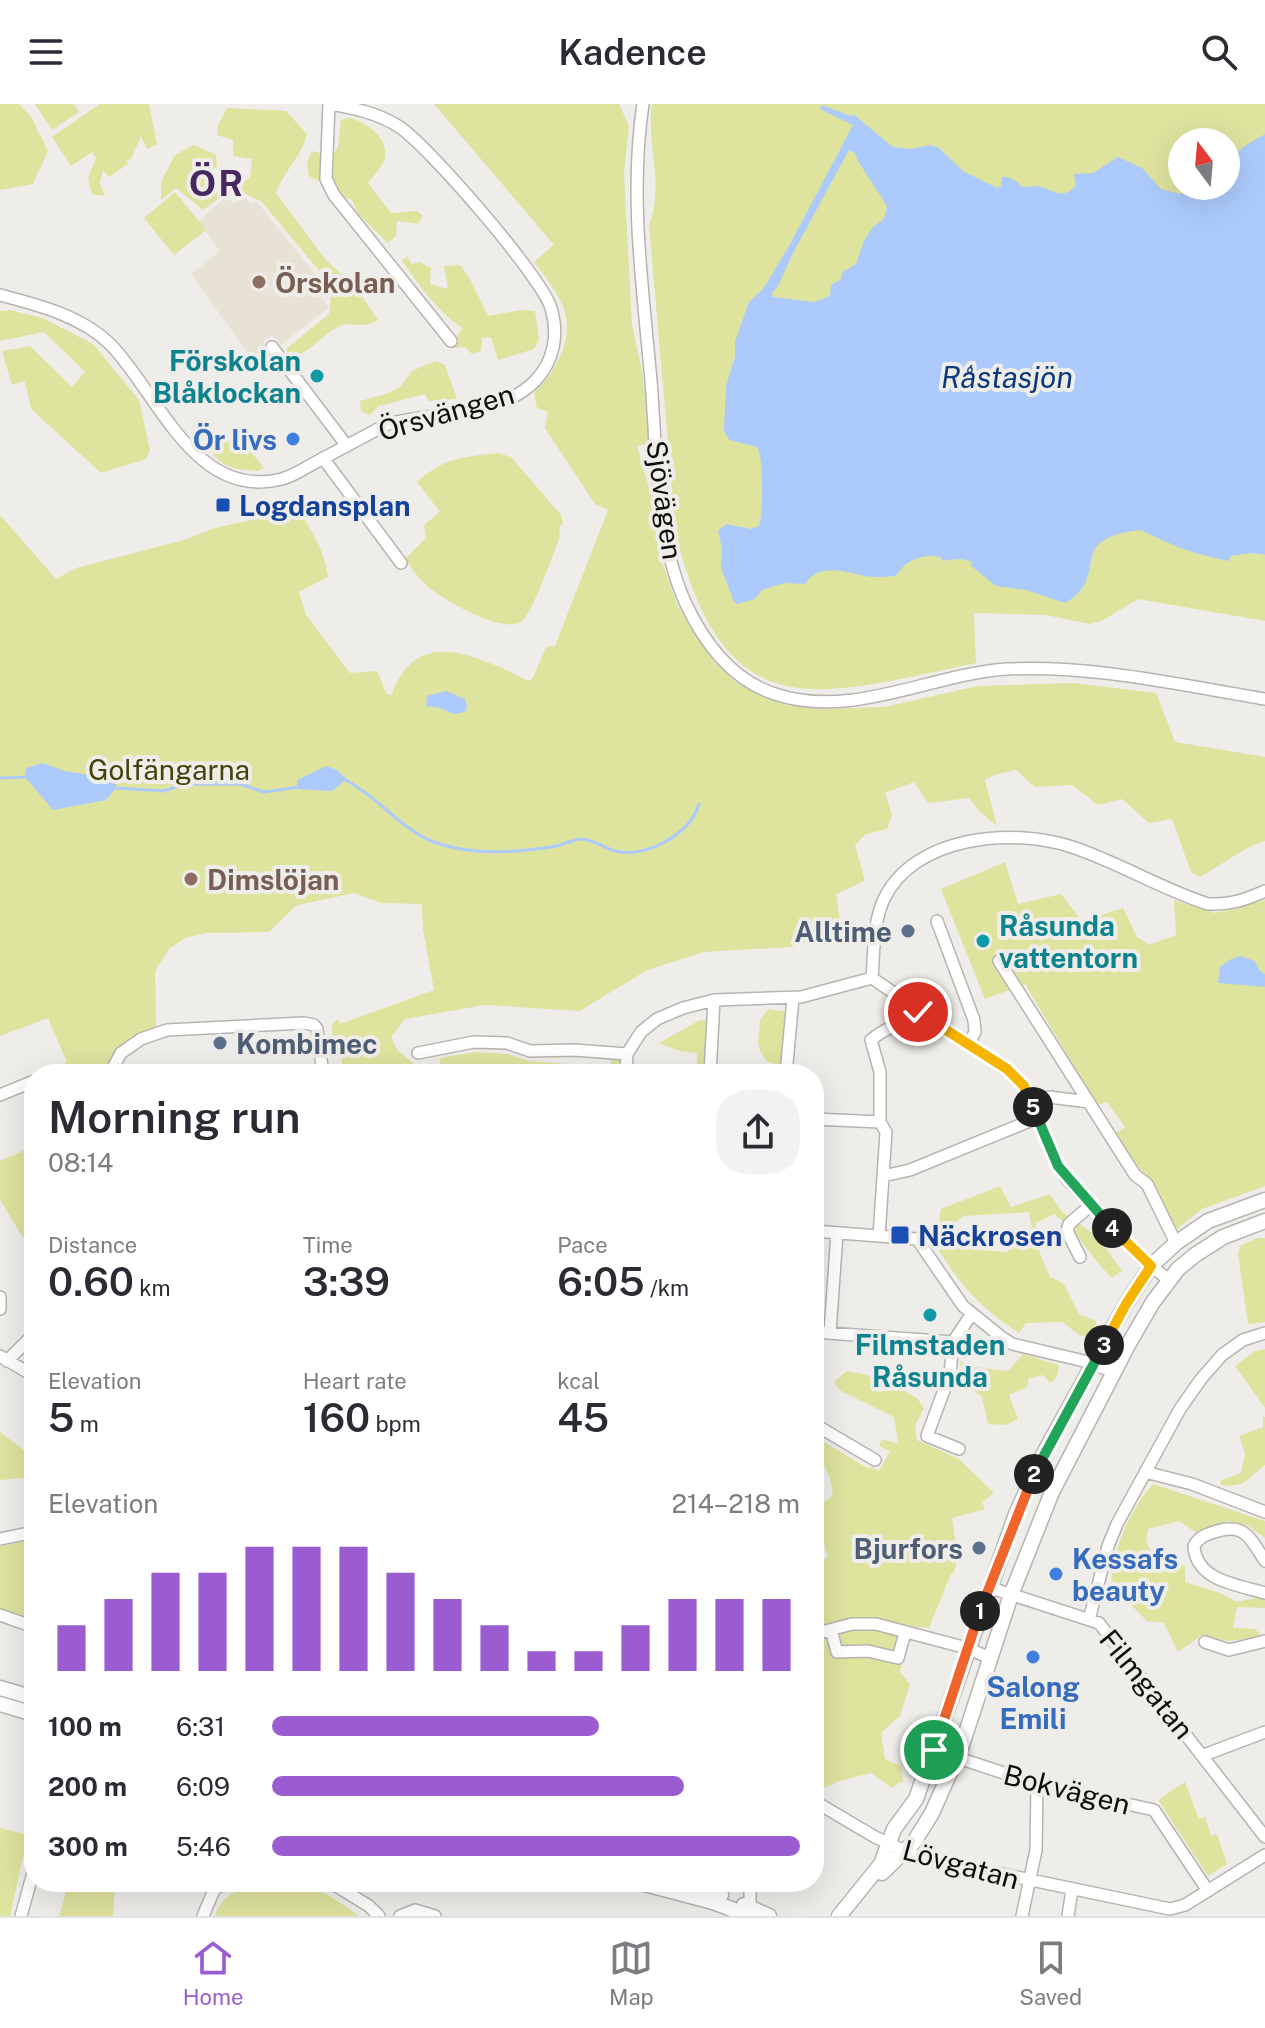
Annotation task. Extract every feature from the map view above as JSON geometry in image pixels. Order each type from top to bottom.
[{"type":"street","points":[[329,104],[326,179],[334,195],[451,341]]},
{"type":"street","name":"Örsvängen","points":[[0,295],[70,318],[110,345],[194,452],[231,478],[258,482],[285,478],[398,421],[467,410],[514,397],[533,383],[548,365],[555,347],[548,301],[522,260],[401,128],[363,110],[329,104]]},
{"type":"street","name":"Sjövägen","points":[[643,104],[636,187],[665,538],[685,602],[728,668],[744,680],[776,695],[815,702],[844,701],[1005,669],[1088,670],[1265,699]]},
{"type":"street","points":[[272,347],[347,446]]},
{"type":"street","points":[[323,458],[401,563]]},
{"type":"street","points":[[872,978],[879,915],[885,897],[918,861],[932,853],[960,845],[989,839],[1039,840],[1068,846],[1208,904],[1239,902],[1265,891]]},
{"type":"street","points":[[937,921],[974,1020],[975,1032],[968,1045]]},
{"type":"street","points":[[999,961],[1135,1175],[1147,1184],[1176,1243]]},
{"type":"street","points":[[626,1064],[627,1054],[641,1032],[657,1019],[683,1008],[714,1000],[793,998],[872,978]]},
{"type":"street","points":[[872,978],[1015,1076],[1024,1086],[1058,1166],[1091,1205],[1170,1281]]},
{"type":"street","points":[[787,1064],[793,998]]},
{"type":"street","points":[[711,1064],[714,1000]]},
{"type":"street","points":[[879,1236],[886,1132],[880,1122],[880,1072],[871,1040],[881,1032],[907,1022],[918,1012]]},
{"type":"street","points":[[115,1064],[121,1053],[141,1039],[167,1030],[304,1023],[317,1029],[322,1064]]},
{"type":"street","points":[[418,1053],[474,1042],[507,1043],[530,1051],[627,1054]]},
{"type":"street","points":[[0,1095],[24,1085]]},
{"type":"street","points":[[1032,1103],[1049,1097],[1089,1102]]},
{"type":"street","points":[[883,1176],[910,1170],[1037,1118]]},
{"type":"street","points":[[824,1119],[880,1122]]},
{"type":"street","points":[[839,1916],[881,1864],[894,1829],[916,1799],[988,1587],[1039,1463],[1126,1304],[1151,1266],[1176,1243],[1208,1221],[1265,1200]]},
{"type":"street","points":[[1080,1257],[1067,1231],[1069,1224],[1091,1205]]},
{"type":"street","points":[[850,1916],[886,1867],[905,1852],[921,1833],[932,1813],[956,1759],[1011,1595],[1052,1492],[1153,1302],[1178,1269],[1204,1249],[1223,1237],[1265,1221]]},
{"type":"street","points":[[824,1232],[917,1239],[971,1315],[1012,1344],[1094,1364],[1114,1372]]},
{"type":"street","points":[[830,1332],[837,1233]]},
{"type":"street","points":[[0,1297],[0,1309]]},
{"type":"street","points":[[959,1449],[927,1436],[950,1374],[953,1342],[971,1315]]},
{"type":"street","points":[[824,1332],[953,1342]]},
{"type":"street","points":[[1089,1620],[1108,1546],[1180,1409],[1222,1355],[1243,1340],[1265,1333]]},
{"type":"street","points":[[24,1342],[4,1358],[24,1370]]},
{"type":"street","points":[[824,1430],[875,1460]]},
{"type":"street","points":[[1145,1472],[1192,1484],[1265,1512]]},
{"type":"street","points":[[1265,1561],[1247,1535],[1237,1528],[1202,1536],[1194,1546],[1198,1565],[1210,1575],[1265,1593]]},
{"type":"street","points":[[0,1539],[24,1534]]},
{"type":"street","name":"Filmgatan","points":[[988,1587],[1099,1623],[1265,1837]]},
{"type":"street","points":[[0,1615],[24,1623]]},
{"type":"street","points":[[824,1632],[852,1624],[876,1624],[967,1648],[990,1658]]},
{"type":"street","points":[[831,1630],[837,1652],[868,1651],[898,1658],[905,1633]]},
{"type":"street","points":[[1205,1642],[1229,1650],[1265,1641]]},
{"type":"street","points":[[0,1688],[24,1695]]},
{"type":"street","points":[[0,1704],[24,1711]]},
{"type":"street","points":[[1204,1755],[1265,1732]]},
{"type":"street","name":"Bokvägen","points":[[934,1750],[1037,1784],[1154,1810],[1208,1891]]},
{"type":"street","points":[[1022,1916],[1036,1850],[1037,1784]]},
{"type":"street","name":"Lövgatan","points":[[824,1807],[905,1852],[1072,1890],[1125,1906],[1170,1909],[1185,1905],[1265,1855]]},
{"type":"street","points":[[1068,1916],[1072,1890]]},
{"type":"street","points":[[21,1916],[28,1892]]},
{"type":"street","points":[[203,1916],[213,1892]]},
{"type":"street","points":[[346,1892],[379,1916]]},
{"type":"street","points":[[674,1892],[769,1916]]},
{"type":"street","points":[[709,1892],[750,1912]]},
{"type":"street","points":[[400,1916],[415,1910],[435,1916]]},
{"type":"shaded area","name":"Örskolan","points":[[227,196],[233,204],[244,196],[251,205],[256,201],[328,290],[320,297],[329,307],[281,345],[273,335],[263,341],[268,356],[253,360],[191,274],[220,251],[198,221]]},
{"type":"green space","points":[[0,104],[19,104],[31,117],[48,151],[33,184],[0,190]]},
{"type":"green space","points":[[35,104],[74,104],[79,112],[52,130]]},
{"type":"green space","points":[[100,104],[149,104],[157,144],[147,149],[141,136],[131,159],[126,161],[128,164],[109,177],[103,170],[100,183],[105,196],[92,194],[88,178],[96,158],[92,152],[71,166],[52,137]]},
{"type":"green space","name":"Golfängarna","points":[[434,104],[619,104],[629,126],[624,174],[632,325],[642,371],[651,444],[637,446],[652,499],[658,551],[678,607],[715,663],[734,681],[760,696],[786,705],[824,709],[884,707],[978,686],[1073,683],[1156,693],[1175,742],[1265,757],[1265,841],[1240,852],[1200,877],[1191,872],[1172,819],[1149,823],[1122,799],[1098,805],[1072,785],[1035,787],[1016,770],[985,780],[997,826],[969,798],[928,803],[914,782],[885,793],[892,815],[887,829],[866,834],[855,845],[865,881],[836,894],[841,928],[792,947],[704,952],[647,970],[580,1011],[485,1005],[405,1019],[391,1037],[397,1050],[414,1064],[342,1064],[342,1050],[333,1051],[332,1024],[338,1019],[340,1024],[434,990],[423,930],[422,904],[381,903],[355,893],[297,905],[269,932],[206,933],[185,938],[169,949],[155,971],[156,1026],[123,1045],[115,1053],[113,1064],[62,1064],[67,1062],[48,1018],[0,1036],[0,515],[56,579],[76,568],[184,540],[215,528],[269,516],[292,498],[319,546],[328,577],[299,592],[306,615],[350,673],[377,671],[386,693],[391,696],[402,673],[416,659],[433,653],[451,652],[490,663],[529,681],[546,647],[555,646],[608,510],[595,504],[545,428],[548,412],[537,408],[534,393],[558,362],[566,338],[565,312],[560,300],[534,262],[554,245]]},
{"type":"green space","name":"Råstasjön","points":[[652,104],[1265,104],[1265,621],[1138,599],[1102,621],[1090,624],[1046,615],[974,613],[976,663],[868,685],[823,689],[784,685],[750,671],[721,642],[697,598],[676,535],[649,225],[655,195]]},
{"type":"green space","points":[[227,108],[286,111],[307,134],[276,193],[325,259],[358,290],[378,320],[340,326],[303,353],[289,359],[286,349],[329,314],[332,286],[261,201],[243,193],[235,197],[227,192],[203,210],[176,188],[161,200],[161,182],[175,155],[194,145],[216,155],[217,167],[205,173],[212,188],[237,185],[250,178],[252,159],[233,156],[233,140],[217,135],[218,125]]},
{"type":"green space","points":[[349,118],[370,127],[384,146],[384,161],[368,183],[391,213],[417,211],[423,216],[418,224],[397,221],[396,236],[388,243],[359,215],[352,200],[338,195],[333,178],[319,181],[309,176],[307,162],[312,151],[332,156],[338,147],[341,120]]},
{"type":"green space","points":[[175,192],[206,230],[174,255],[144,218]]},
{"type":"green space","points":[[407,256],[412,264],[420,262],[431,268],[430,284],[448,289],[444,266],[460,265],[488,316],[521,310],[535,311],[539,340],[534,349],[498,360],[491,337],[482,338],[481,351],[472,354],[465,347],[450,348],[462,328],[444,314],[422,288],[402,261]]},
{"type":"green space","points":[[10,310],[42,318],[93,344],[139,400],[150,450],[146,459],[101,473],[31,409],[25,381],[12,385],[2,351],[30,346],[72,387],[85,372],[44,332],[0,341],[0,311]]},
{"type":"green space","points":[[435,361],[445,365],[457,399],[428,401],[425,394],[379,406],[370,415],[361,411],[360,401],[400,387],[412,371]]},
{"type":"green space","points":[[235,440],[243,442],[264,468],[259,471],[230,467],[218,460],[209,448],[212,444]]},
{"type":"green space","points":[[499,453],[511,457],[561,515],[563,523],[531,608],[521,622],[512,624],[486,619],[444,598],[422,581],[405,559],[426,538],[424,525],[440,512],[417,482],[446,463]]},
{"type":"green space","points":[[1005,862],[1018,904],[1061,894],[1082,921],[1123,908],[1137,937],[1149,945],[1176,935],[1174,900],[1215,913],[1265,900],[1265,1186],[1202,1209],[1177,1229],[1156,1188],[1115,1133],[1125,1127],[1107,1102],[1097,1105],[1025,984],[985,999],[941,889]]},
{"type":"green space","points":[[768,1009],[789,1012],[788,1064],[768,1062],[761,1053],[758,1042],[760,1020]]},
{"type":"green space","points":[[700,1020],[708,1021],[706,1064],[697,1064],[697,1053],[659,1043]]},
{"type":"green space","points":[[475,1052],[509,1054],[528,1061],[569,1064],[440,1064],[440,1058]]},
{"type":"green space","points":[[612,1058],[620,1058],[620,1064],[611,1064]]},
{"type":"green space","points":[[24,1150],[24,1239],[0,1200],[0,1161]]},
{"type":"green space","points":[[1000,1186],[1011,1207],[1050,1194],[1061,1211],[1098,1237],[1122,1271],[1112,1278],[1054,1214],[1036,1223],[1035,1241],[1050,1277],[1063,1283],[1079,1314],[1097,1322],[1090,1337],[1079,1335],[1062,1322],[1026,1323],[1019,1333],[973,1296],[938,1248],[949,1238],[967,1249],[1007,1252],[1032,1229],[1029,1212],[963,1216],[951,1227],[939,1224],[941,1209]]},
{"type":"green space","points":[[1257,1238],[1265,1238],[1265,1322],[1248,1324],[1238,1254],[1240,1246]]},
{"type":"green space","points":[[1265,1349],[1265,1408],[1235,1366],[1255,1351]]},
{"type":"green space","points":[[1023,1354],[1059,1365],[1057,1377],[1050,1383],[1043,1375],[1029,1378],[1027,1387],[1009,1395],[1018,1419],[1006,1425],[988,1424],[982,1397],[964,1384],[960,1361],[975,1367],[1008,1371]]},
{"type":"green space","points":[[847,1371],[868,1375],[879,1392],[900,1388],[917,1398],[924,1408],[915,1426],[917,1440],[959,1459],[994,1493],[982,1502],[985,1509],[952,1518],[956,1546],[962,1546],[953,1574],[929,1628],[910,1626],[900,1672],[910,1684],[900,1716],[881,1733],[885,1759],[901,1766],[903,1781],[892,1788],[871,1773],[824,1788],[824,1560],[828,1557],[824,1543],[824,1502],[832,1497],[832,1492],[824,1465],[824,1442],[869,1469],[872,1467],[879,1471],[890,1451],[879,1446],[882,1439],[898,1444],[894,1417],[841,1391],[834,1382]]},
{"type":"green space","points":[[1263,1417],[1265,1465],[1242,1483],[1221,1485],[1220,1481],[1241,1473],[1245,1453],[1239,1436],[1263,1427]]},
{"type":"green space","points":[[0,1432],[24,1450],[24,1478],[0,1480]]},
{"type":"green space","points":[[1153,1484],[1265,1521],[1265,1538],[1247,1525],[1228,1521],[1197,1533],[1179,1521],[1148,1529],[1146,1540],[1158,1569],[1185,1565],[1185,1582],[1237,1602],[1254,1598],[1265,1600],[1265,1608],[1237,1607],[1233,1628],[1255,1629],[1263,1637],[1228,1641],[1202,1635],[1178,1652],[1164,1623],[1147,1621],[1111,1585],[1115,1558],[1124,1531]]},
{"type":"green space","points":[[24,1541],[24,1617],[0,1610],[0,1546]]},
{"type":"green space","points":[[1185,1782],[1199,1819],[1205,1817],[1211,1836],[1217,1834],[1227,1864],[1208,1876],[1158,1800]]},
{"type":"green space","points":[[0,1828],[24,1834],[24,1853],[10,1916],[0,1916]]},
{"type":"green space","points":[[66,1892],[114,1892],[113,1916],[59,1916]]},
{"type":"green space","points":[[321,1892],[359,1916],[215,1916],[219,1906],[233,1893]]},
{"type":"water","name":"Råstasjön","points":[[822,105],[851,116],[853,114],[893,147],[910,149],[931,145],[939,148],[963,171],[997,188],[1001,186],[1002,177],[1005,177],[1022,187],[1035,186],[1066,193],[1076,185],[1074,174],[1093,173],[1118,157],[1142,168],[1161,189],[1168,191],[1168,200],[1240,200],[1240,151],[1265,134],[1265,555],[1231,556],[1229,561],[1184,549],[1141,530],[1117,534],[1103,541],[1095,549],[1086,581],[1079,592],[1065,603],[1026,590],[996,586],[970,565],[973,563],[970,561],[943,561],[940,557],[931,556],[912,560],[894,576],[876,577],[829,570],[812,576],[805,584],[784,583],[762,590],[755,599],[737,604],[734,602],[721,568],[722,548],[718,531],[726,524],[751,529],[759,526],[762,473],[757,447],[729,440],[724,431],[726,386],[735,357],[735,342],[749,302],[763,289],[789,246],[853,125],[820,109]],"holes":[[[849,150],[855,153],[887,206],[884,219],[873,227],[864,241],[856,264],[831,285],[830,296],[814,302],[773,297],[772,293]]]},
{"type":"water","points":[[446,691],[465,699],[465,712],[454,714],[426,706],[427,696]]},
{"type":"water","points":[[43,763],[64,771],[117,779],[116,788],[106,800],[53,810],[25,777],[26,768]]},
{"type":"water","points":[[326,766],[347,779],[332,791],[297,789],[297,780]]},
{"type":"water","points":[[1241,956],[1255,961],[1265,974],[1265,987],[1218,983],[1220,967]]},
{"type":"waterway","points":[[0,778],[28,777]]},
{"type":"waterway","points":[[344,779],[427,839],[454,848],[484,851],[543,848],[580,839],[615,851],[640,851],[653,848],[677,834],[687,825],[699,804]]},
{"type":"waterway","points":[[115,788],[164,791],[184,784],[240,784],[264,792],[300,787]]},
{"type":"place","name":"Örskolan","points":[[259,282]]},
{"type":"place","name":"Förskolan Blåklockan","points":[[317,376]]},
{"type":"place","name":"Ör livs","points":[[293,439]]},
{"type":"place","name":"Logdansplan","points":[[223,505]]},
{"type":"place","name":"Dimslöjan","points":[[191,879]]},
{"type":"place","name":"Alltime","points":[[908,931]]},
{"type":"place","name":"Råsunda vattentorn","points":[[983,941]]},
{"type":"place","name":"Kombimec","points":[[220,1043]]},
{"type":"place","name":"Näckrosen","points":[[900,1235]]},
{"type":"place","name":"Filmstaden Råsunda","points":[[930,1315]]},
{"type":"place","name":"Bjurfors","points":[[979,1548]]},
{"type":"place","name":"Kessafs beauty","points":[[1056,1574]]},
{"type":"place","name":"Salong Emili","points":[[1033,1657]]},
{"type":"district","name":"ÖR","points":[[217,183]]},
{"type":"route","points":[[918,1012],[1015,1076],[1024,1086],[1058,1166],[1067,1179],[1151,1266],[1126,1304],[1026,1491],[988,1587],[934,1750]]}]
